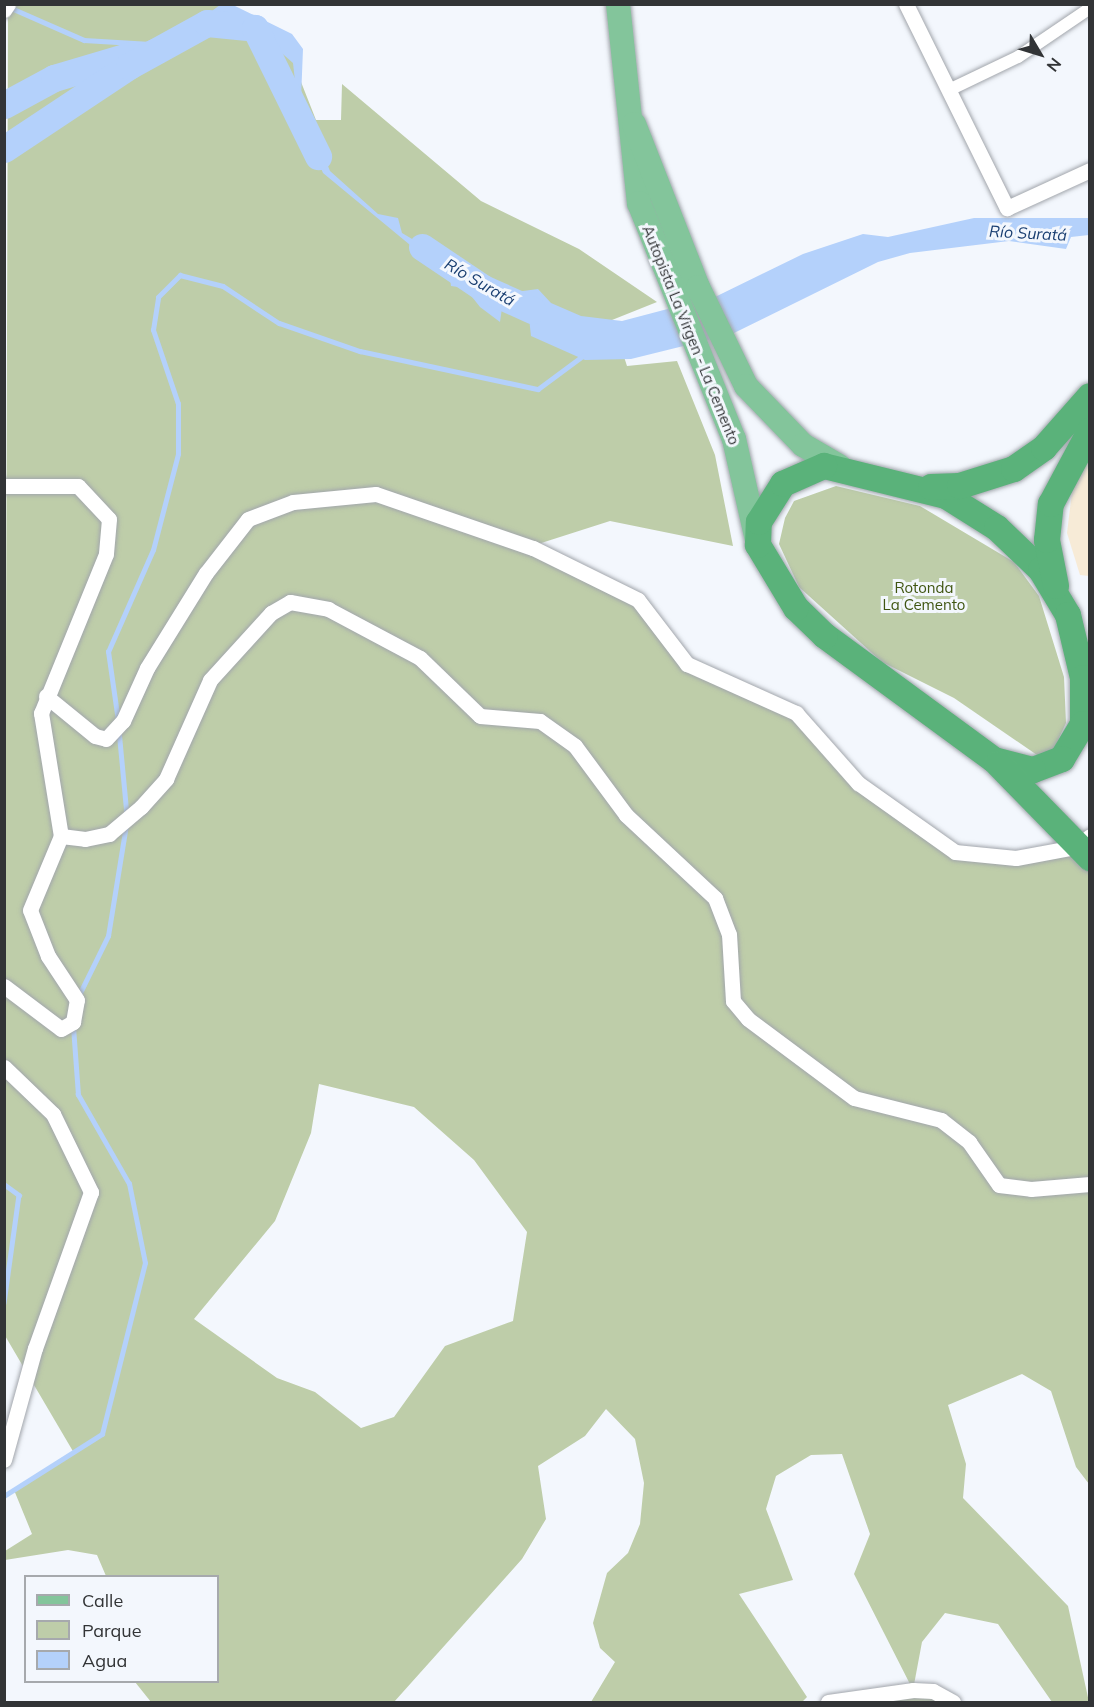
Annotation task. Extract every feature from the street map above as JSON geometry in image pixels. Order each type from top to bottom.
[{"type":"highway","points":[[927,487],[960,486],[1014,469],[1044,448],[1089,396]]},
{"type":"highway","points":[[1089,431],[1051,504],[1047,540],[1061,601],[1078,646],[1089,738]]},
{"type":"highway","points":[[1061,601],[1013,541],[972,511],[927,487],[839,466],[809,469],[783,484],[764,508],[758,545],[796,608],[825,636],[993,760],[1085,847]]},
{"type":"highway","points":[[993,760],[1023,770],[1053,764],[1080,734],[1084,703]]},
{"type":"main road","name":"Autopista La Virgen - La Cemento","points":[[618,4],[634,124],[632,174],[672,293],[702,370],[734,439],[758,545]]},
{"type":"main road","name":"Autopista La Virgen - La Cemento","points":[[634,124],[698,287],[726,349],[771,418],[839,466]]},
{"type":"street","points":[[4,10],[8,4]]},
{"type":"street","points":[[906,4],[1007,208],[1089,170]]},
{"type":"street","points":[[949,90],[1018,57],[1089,8]]},
{"type":"street","points":[[4,486],[78,486],[109,519],[106,554],[46,696],[41,713],[61,836],[30,910],[48,956],[76,1000],[73,1022],[61,1029],[4,986]]},
{"type":"street","points":[[46,696],[95,736],[106,739],[119,727],[162,643],[228,539],[248,519],[293,502],[376,494],[533,548],[638,600],[687,664],[796,712],[858,783],[955,852],[1016,858],[1085,847]]},
{"type":"street","points":[[61,836],[85,839],[109,834],[156,791],[179,753],[202,692],[271,613],[290,602],[328,609],[420,658],[480,716],[540,721],[575,746],[626,815],[715,898],[729,934],[733,1001],[748,1019],[854,1098],[914,1109],[941,1120],[969,1142],[999,1185],[1031,1189],[1089,1184]]},
{"type":"street","points":[[4,1067],[53,1114],[91,1192],[35,1348],[4,1460]]},
{"type":"street","points":[[828,1702],[913,1690],[933,1690],[953,1702]]},
{"type":"shaded area","points":[[1089,447],[1089,576],[1080,575],[1067,533],[1072,492]]},
{"type":"green space","points":[[8,4],[230,5],[290,54],[316,120],[341,120],[342,84],[481,201],[579,249],[657,302],[612,320],[627,366],[677,361],[715,455],[733,546],[610,521],[535,545],[624,592],[708,679],[781,700],[851,773],[976,857],[1016,858],[1089,836],[1089,1484],[1076,1467],[1051,1391],[1022,1374],[948,1405],[966,1464],[963,1498],[1068,1606],[1089,1702],[1052,1702],[998,1624],[945,1613],[922,1642],[913,1690],[854,1574],[870,1534],[842,1454],[811,1455],[776,1476],[766,1509],[793,1580],[739,1594],[807,1697],[802,1702],[591,1702],[615,1662],[600,1648],[593,1623],[607,1573],[628,1553],[640,1524],[644,1483],[635,1439],[606,1409],[585,1436],[538,1466],[546,1519],[522,1559],[394,1702],[151,1702],[136,1683],[219,1683],[219,1575],[106,1575],[97,1555],[68,1550],[5,1560],[5,1551],[32,1534],[14,1490],[74,1453],[4,1334]],"holes":[[[319,1084],[414,1107],[474,1160],[527,1232],[513,1321],[445,1346],[394,1417],[361,1428],[315,1392],[277,1378],[194,1319],[275,1221],[311,1133]]]},
{"type":"green space","name":"Rotonda La Cemento","points":[[836,486],[920,506],[1014,562],[1039,596],[1064,677],[1066,723],[1052,753],[1037,755],[954,698],[882,662],[799,587],[779,544],[785,518],[794,501]]},
{"type":"green space","points":[[933,1691],[954,1702],[846,1702]]},
{"type":"water","points":[[220,5],[233,5],[292,34],[303,49],[301,99],[330,171],[378,214],[398,218],[402,233],[451,262],[455,278],[493,295],[538,289],[551,303],[581,316],[622,321],[717,296],[803,254],[863,234],[888,237],[974,218],[1089,218],[1089,235],[1071,237],[1066,249],[1009,241],[910,253],[878,262],[732,334],[631,359],[585,360],[531,336],[529,318],[502,308],[500,322],[480,307],[465,288],[451,286],[450,278],[323,173],[299,117],[293,63],[243,19],[224,18],[155,40],[138,51],[138,62],[124,76],[105,77],[33,128],[5,141],[112,66],[118,54],[205,16]]},
{"type":"waterway","points":[[9,7],[84,40],[167,45]]},
{"type":"waterway","name":"Río Suratá","points":[[4,149],[129,66],[207,23],[255,28],[318,156]]},
{"type":"waterway","points":[[4,105],[54,78],[131,55]]},
{"type":"waterway","name":"Río Suratá","points":[[422,247],[483,288],[532,310]]},
{"type":"waterway","points":[[118,721],[108,652],[153,550],[178,454],[178,404],[153,330],[158,297],[180,275],[223,286],[279,323],[360,351],[538,389],[584,355]]},
{"type":"waterway","points":[[119,730],[127,814]]},
{"type":"waterway","points":[[78,997],[108,936],[126,825]]},
{"type":"waterway","points":[[4,1496],[102,1434],[145,1263],[129,1184],[78,1095],[73,1027]]},
{"type":"waterway","points":[[4,1184],[19,1195],[4,1303]]}]
